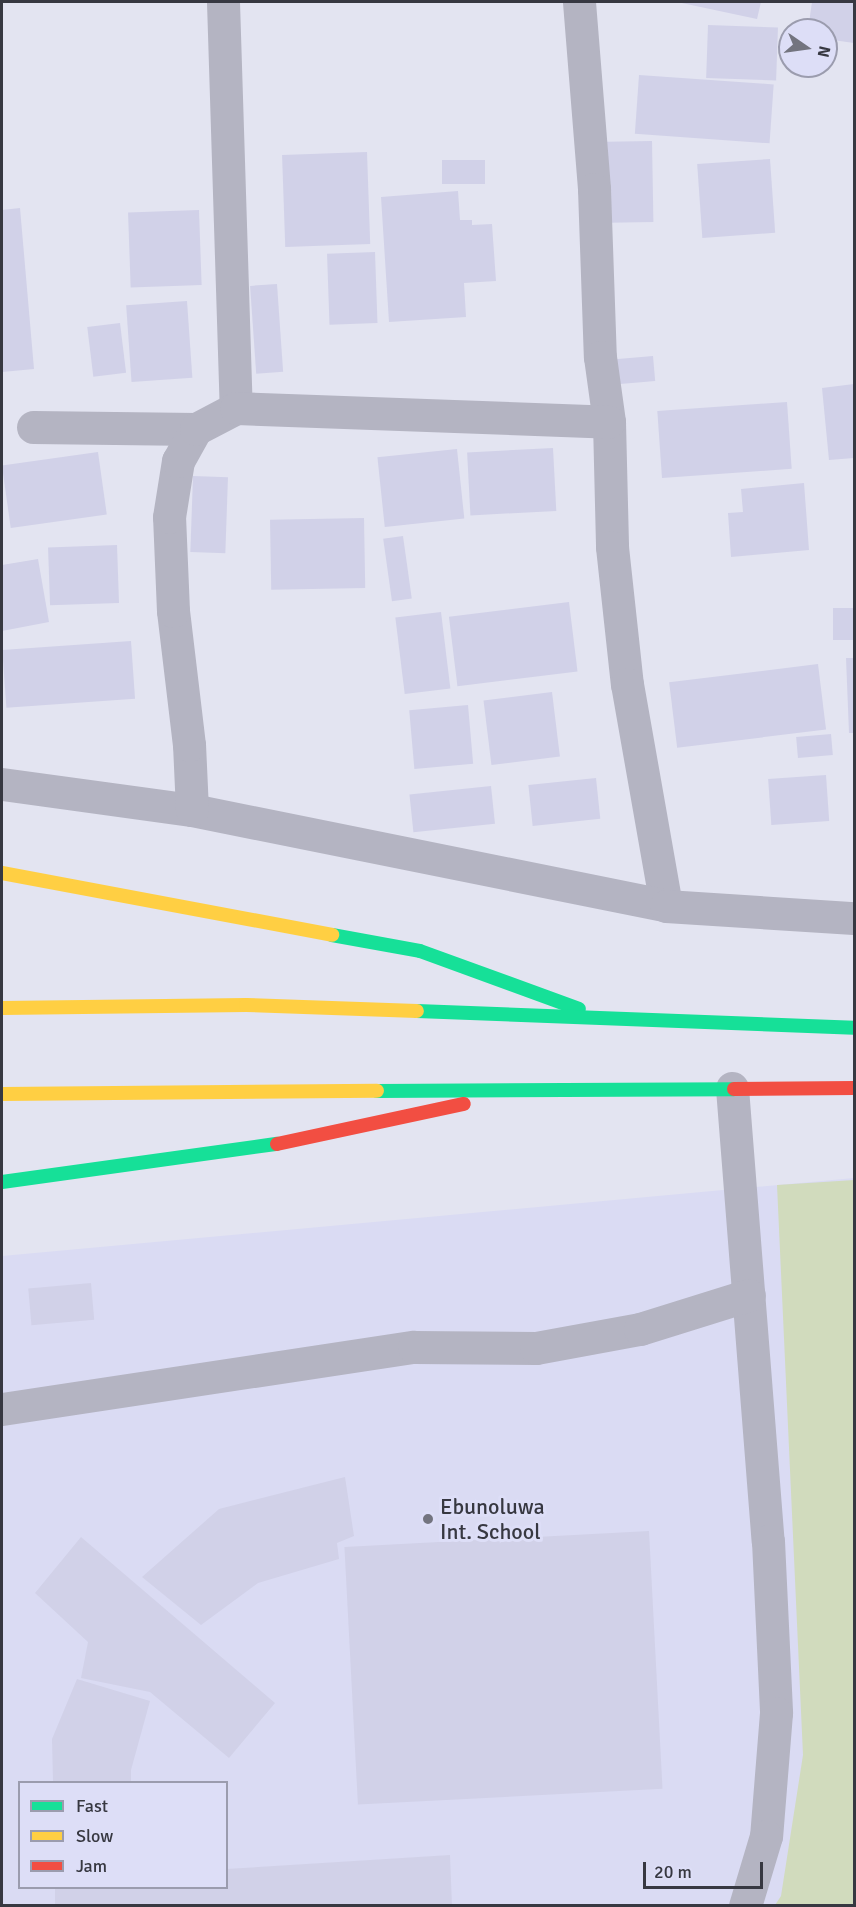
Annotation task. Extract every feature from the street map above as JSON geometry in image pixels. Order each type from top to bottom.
[{"type":"highway","points":[[2,873],[420,951],[606,1019]]},
{"type":"highway","points":[[2,1008],[246,1005],[855,1028]]},
{"type":"highway","points":[[2,1094],[855,1088]]},
{"type":"highway","points":[[2,1182],[312,1138],[524,1090]]},
{"type":"street","points":[[223,2],[236,408]]},
{"type":"street","points":[[579,2],[594,189],[600,357],[609,422],[612,547],[627,684],[666,906]]},
{"type":"street","points":[[33,427],[196,429],[236,408],[609,422]]},
{"type":"street","points":[[192,810],[189,745],[173,611],[169,517],[178,461],[196,429]]},
{"type":"street","points":[[2,784],[192,810],[666,906],[855,918]]},
{"type":"street","points":[[732,1088],[768,1541],[776,1713],[766,1836],[745,1905]]},
{"type":"street","points":[[2,1409],[414,1347],[536,1348],[640,1329],[749,1295]]},
{"type":"shaded area","name":"Ebunoluwa Int. School","points":[[854,1178],[854,1905],[2,1906],[2,1256]]},
{"type":"green space","points":[[854,1180],[854,1905],[775,1905],[781,1896],[803,1755],[777,1185]]},
{"type":"building","points":[[677,2],[761,2],[757,19]]},
{"type":"building","points":[[812,2],[854,2],[854,43],[838,41],[838,18],[810,18]]},
{"type":"building","points":[[708,25],[778,27],[776,80],[706,78]]},
{"type":"building","points":[[639,75],[774,84],[770,143],[635,134]]},
{"type":"building","points":[[652,141],[653,222],[608,223],[607,142]]},
{"type":"building","points":[[367,152],[370,244],[285,247],[282,155]]},
{"type":"building","points":[[770,159],[775,233],[702,238],[697,164]]},
{"type":"building","points":[[442,160],[485,160],[485,184],[442,184]]},
{"type":"building","points":[[458,191],[460,220],[472,220],[472,225],[492,224],[496,281],[464,283],[466,317],[389,322],[381,197]]},
{"type":"building","points":[[20,208],[34,369],[2,372],[2,210]]},
{"type":"building","points":[[199,210],[202,285],[131,287],[128,212]]},
{"type":"building","points":[[375,252],[377,323],[330,325],[327,254]]},
{"type":"building","points":[[277,284],[283,372],[256,374],[250,286]]},
{"type":"building","points":[[187,301],[192,378],[132,382],[126,305]]},
{"type":"building","points":[[120,323],[126,373],[93,377],[87,327]]},
{"type":"building","points":[[653,356],[655,381],[614,384],[612,360]]},
{"type":"building","points":[[854,384],[854,458],[829,460],[822,388]]},
{"type":"building","points":[[787,402],[792,469],[662,478],[657,411]]},
{"type":"building","points":[[553,448],[556,511],[470,515],[467,453]]},
{"type":"building","points":[[457,449],[464,519],[385,527],[377,457]]},
{"type":"building","points":[[98,452],[107,514],[11,528],[2,465]]},
{"type":"building","points":[[193,476],[228,477],[225,553],[190,552]]},
{"type":"building","points":[[804,483],[809,550],[731,557],[728,513],[743,512],[741,489]]},
{"type":"building","points":[[364,518],[365,588],[271,590],[270,520]]},
{"type":"building","points":[[403,536],[412,598],[392,601],[383,539]]},
{"type":"building","points":[[117,545],[119,603],[50,605],[48,547]]},
{"type":"building","points":[[38,559],[49,622],[2,631],[2,565]]},
{"type":"building","points":[[569,602],[578,671],[457,686],[449,617]]},
{"type":"building","points":[[833,608],[854,608],[854,640],[833,640]]},
{"type":"building","points":[[441,612],[450,688],[405,694],[395,618]]},
{"type":"building","points":[[131,641],[135,699],[6,708],[2,650]]},
{"type":"building","points":[[846,658],[854,658],[854,733],[849,733]]},
{"type":"building","points":[[818,664],[826,730],[677,748],[669,682]]},
{"type":"building","points":[[552,692],[560,757],[491,765],[484,700]]},
{"type":"building","points":[[468,705],[473,764],[414,769],[409,710]]},
{"type":"building","points":[[831,734],[833,755],[798,758],[796,737]]},
{"type":"building","points":[[826,775],[829,821],[771,825],[768,779]]},
{"type":"building","points":[[596,778],[600,819],[533,826],[528,785]]},
{"type":"building","points":[[491,786],[495,824],[413,832],[409,795]]},
{"type":"building","points":[[91,1283],[94,1320],[31,1325],[28,1288]]},
{"type":"building","points":[[345,1477],[354,1536],[337,1543],[339,1559],[258,1583],[201,1625],[142,1577],[219,1509]]},
{"type":"building","points":[[649,1531],[663,1789],[358,1805],[344,1547]]},
{"type":"building","points":[[81,1537],[275,1703],[229,1758],[150,1692],[81,1678],[88,1642],[35,1593]]},
{"type":"building","points":[[77,1679],[150,1701],[131,1770],[131,1781],[53,1781],[52,1739]]},
{"type":"building","points":[[450,1855],[452,1906],[55,1906],[55,1889],[228,1889],[228,1869]]},
{"type":"traffic: fast","points":[[332,935],[420,951],[579,1009]]},
{"type":"traffic: fast","points":[[417,1011],[854,1028]]},
{"type":"traffic: fast","points":[[377,1091],[734,1089]]},
{"type":"traffic: fast","points":[[2,1182],[277,1144]]},
{"type":"traffic: slow","points":[[2,873],[332,935]]},
{"type":"traffic: slow","points":[[2,1008],[246,1005],[417,1011]]},
{"type":"traffic: slow","points":[[2,1094],[377,1091]]},
{"type":"traffic: jam","points":[[734,1089],[854,1088]]},
{"type":"traffic: jam","points":[[277,1144],[464,1104]]},
{"type":"place","name":"Ebunoluwa Int. School","points":[[428,1519]]}]
